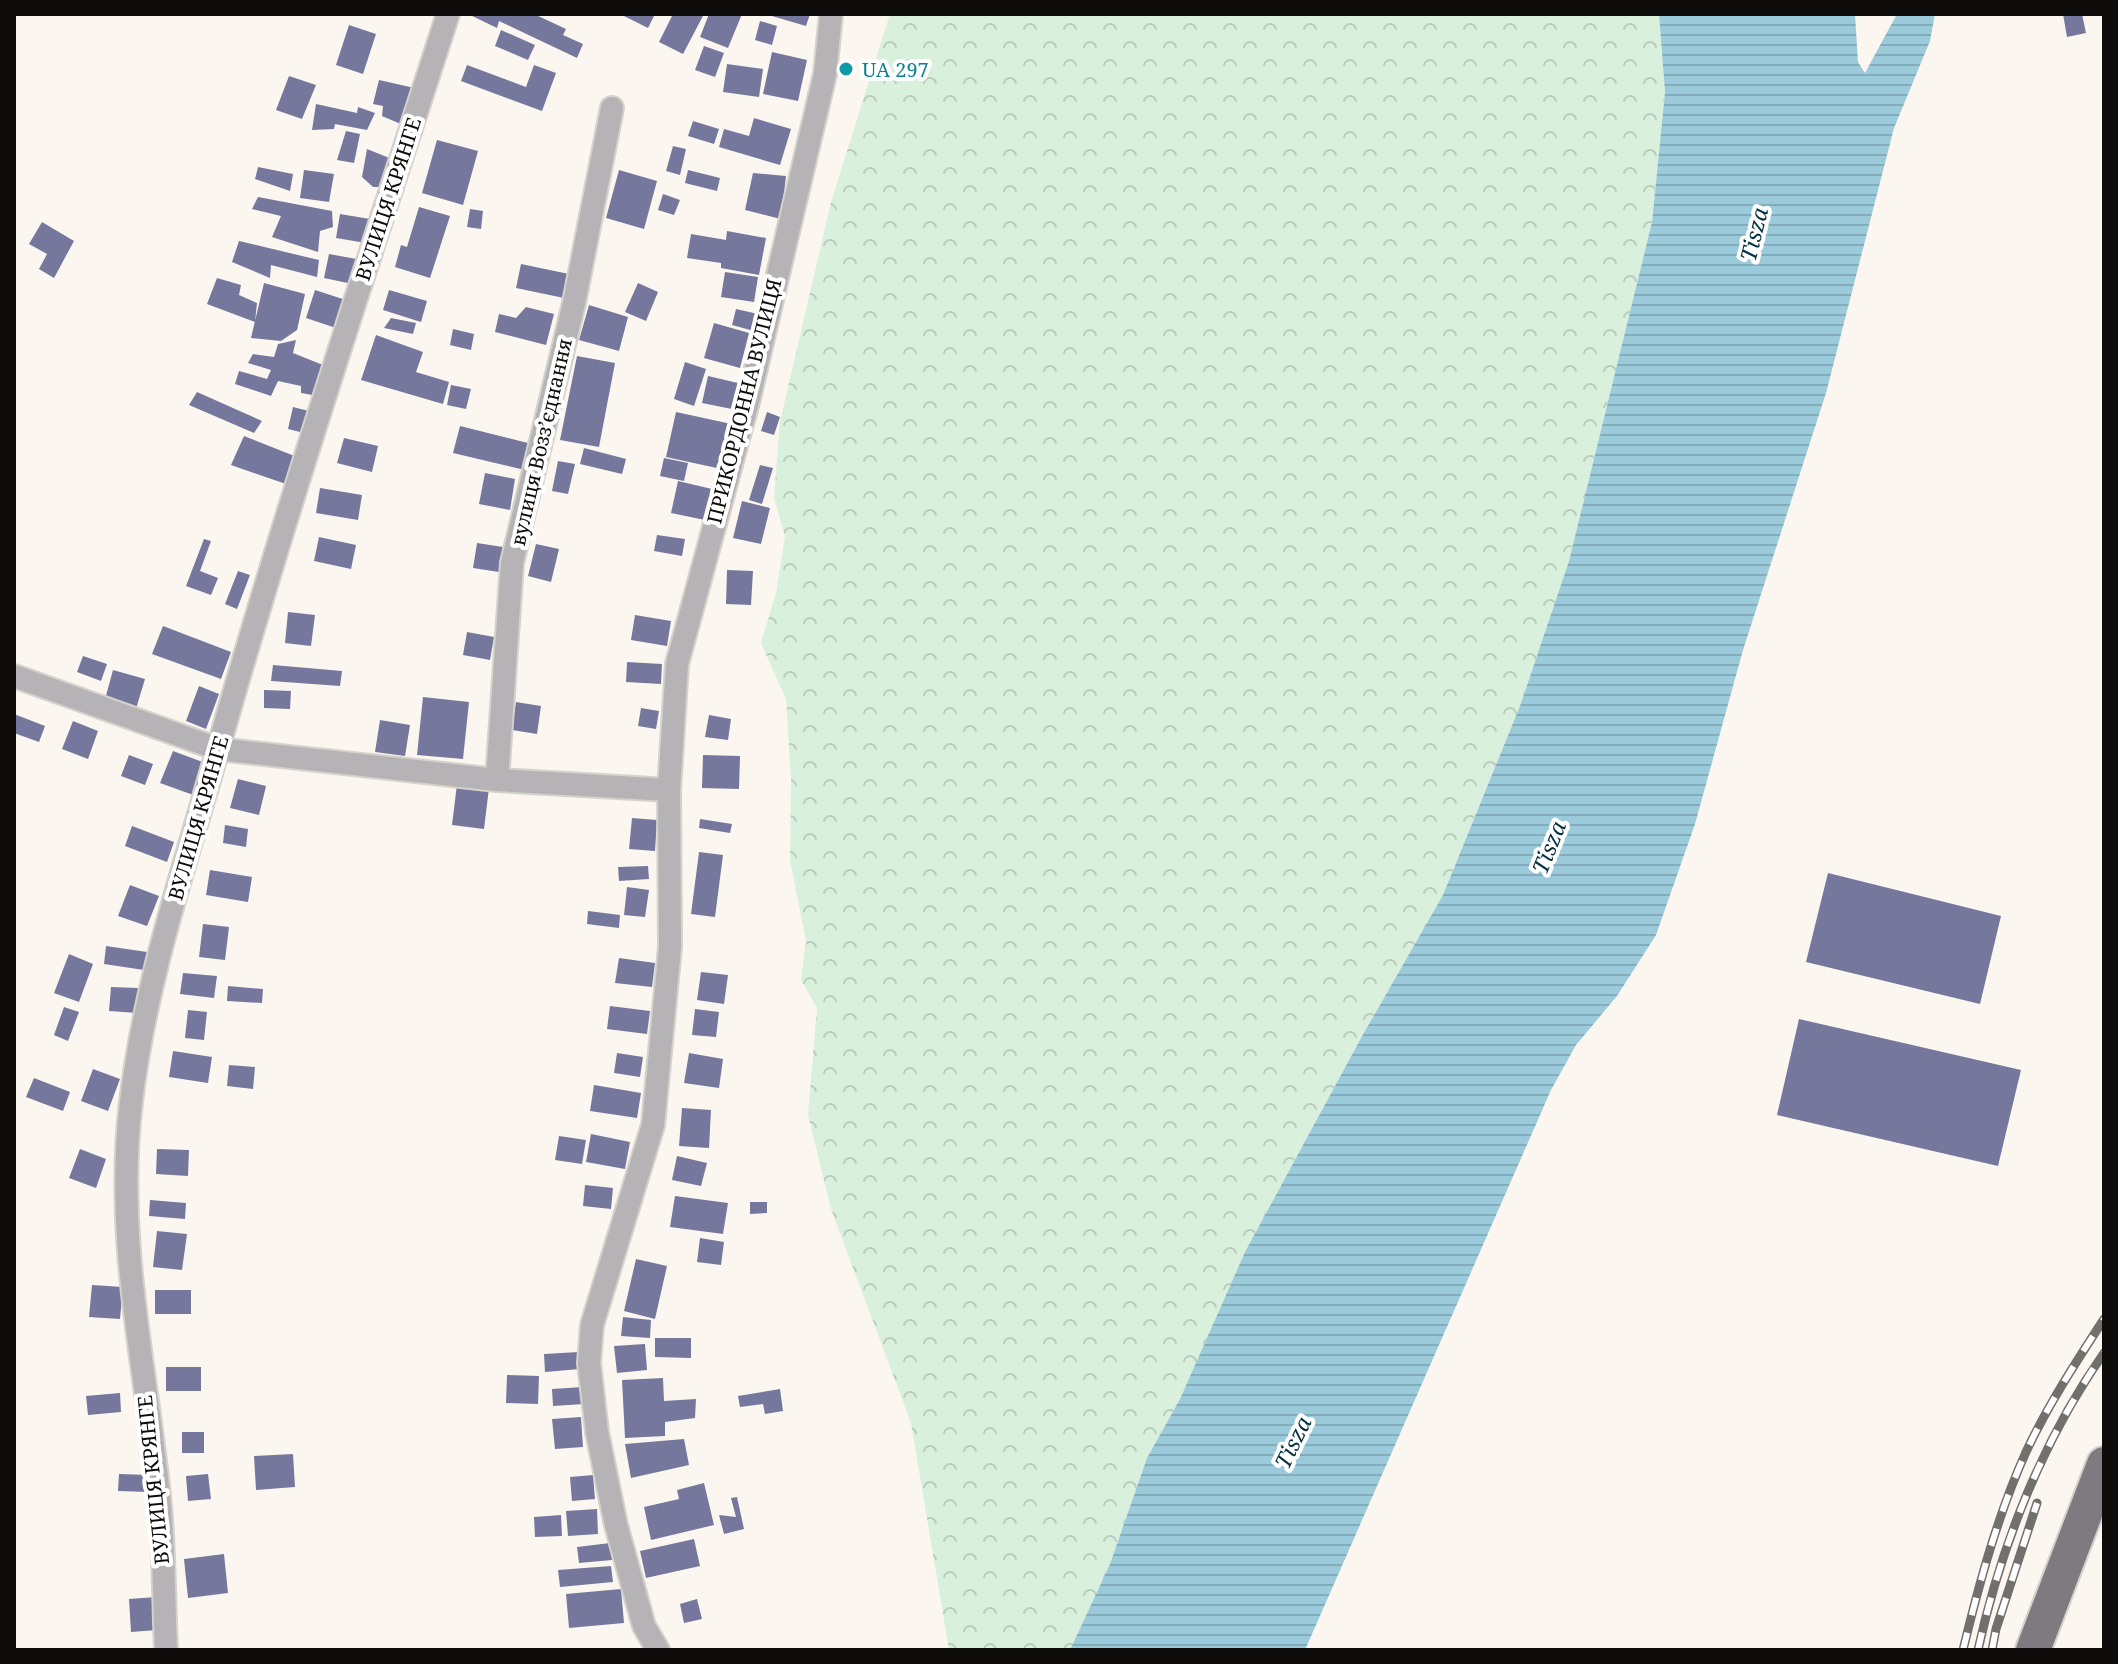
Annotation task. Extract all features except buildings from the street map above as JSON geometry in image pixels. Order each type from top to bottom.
[{"type":"main road","points":[[2033,1650],[2104,1464]]},
{"type":"street","name":"ВУЛИЦЯ КРЯНГЕ","points":[[166,1650],[160,1508],[134,1330],[127,1226],[130,1105],[155,967],[258,606],[448,14]]},
{"type":"street","name":"ПРИКОРДОННА ВУЛИЦЯ","points":[[658,1650],[644,1626],[616,1525],[597,1432],[589,1363],[592,1325],[601,1286],[653,1125],[670,947],[669,790],[677,664],[749,398],[825,74],[831,14]]},
{"type":"street","name":"вулиця Воззʼєднання","points":[[497,780],[512,563],[574,303],[612,108]]},
{"type":"street","points":[[14,676],[218,749],[497,780],[669,790]]},
{"type":"green space","points":[[890,14],[1659,14],[1665,92],[1652,222],[1569,561],[1520,706],[1443,895],[1245,1252],[1180,1399],[1147,1458],[1110,1564],[1070,1650],[949,1650],[911,1423],[831,1209],[808,1115],[817,1008],[801,980],[806,941],[790,860],[791,778],[786,699],[761,643],[776,593],[785,536],[774,498],[780,422],[831,202]]},
{"type":"water","name":"Tisza","points":[[1659,14],[1855,14],[1858,62],[1865,73],[1897,14],[1935,14],[1930,41],[1894,128],[1826,393],[1743,650],[1695,824],[1656,935],[1617,996],[1576,1045],[1551,1090],[1305,1650],[1070,1650],[1110,1564],[1147,1458],[1180,1399],[1245,1252],[1443,895],[1520,706],[1569,561],[1652,222],[1665,92]]},
{"type":"railway","points":[[1963,1650],[1990,1550],[2016,1476],[2053,1401],[2104,1319]]},
{"type":"railway","points":[[1978,1650],[1999,1572],[2026,1496],[2061,1422],[2104,1353]]},
{"type":"railway","points":[[1992,1650],[2037,1503]]},
{"type":"place","name":"UA 297","points":[[846,69]]}]
